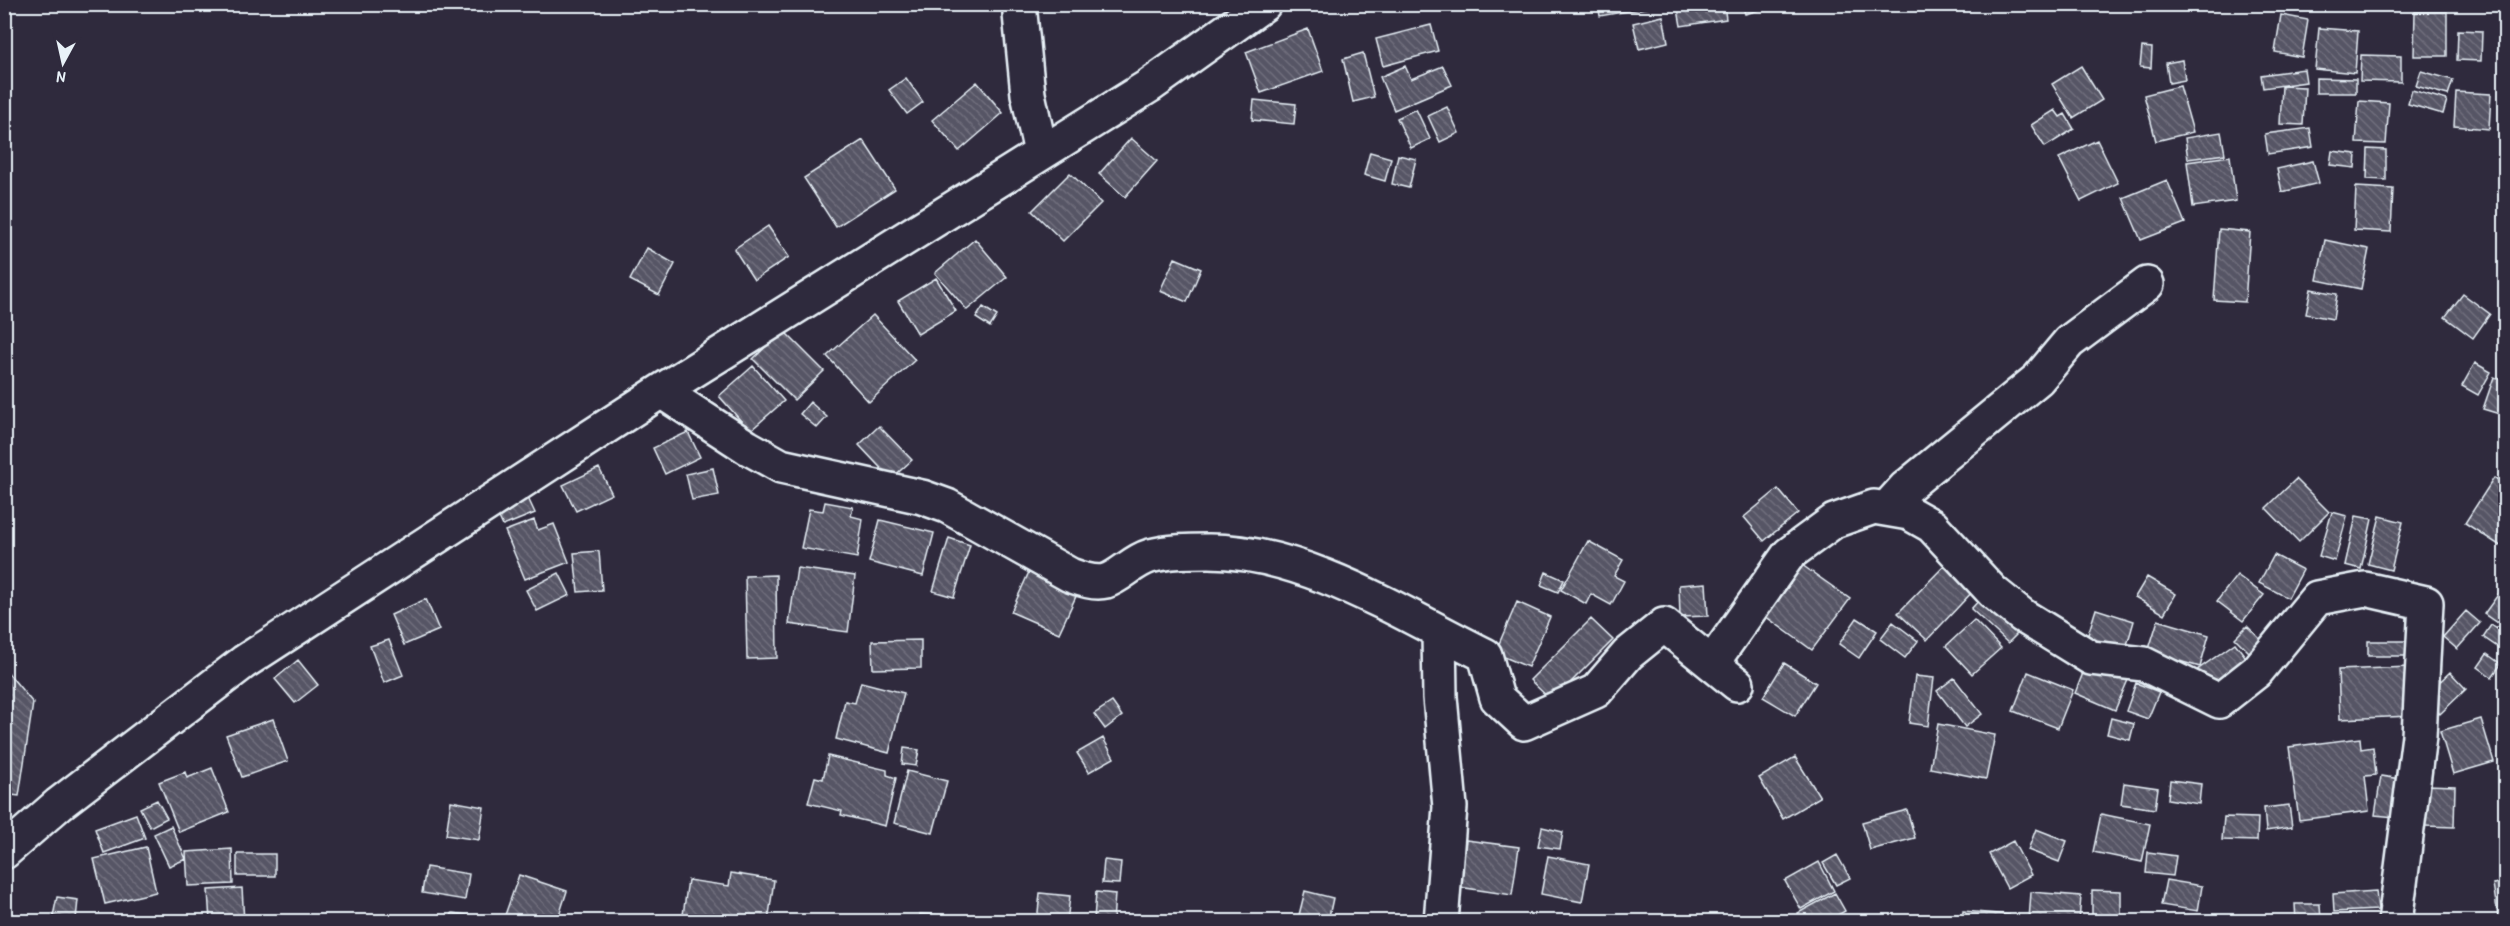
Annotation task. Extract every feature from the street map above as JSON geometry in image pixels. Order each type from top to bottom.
[{"type":"street","points":[[4,852],[59,804],[244,662],[661,391],[1149,86],[1264,4]]},
{"type":"street","points":[[1020,14],[1028,94],[1041,153]]},
{"type":"street","points":[[1886,509],[1905,488],[2038,379],[2069,342],[2146,284]]},
{"type":"street","points":[[661,391],[747,447],[781,466],[922,497],[947,506],[1070,576],[1098,582],[1107,581],[1132,564],[1167,552],[1211,551],[1238,553],[1281,562],[1324,575],[1485,654],[1497,698],[1524,723],[1596,691],[1628,654],[1664,625],[1737,684]]},
{"type":"street","points":[[1712,663],[1790,554],[1834,521],[1874,507],[1909,513],[1932,526],[1994,592],[2023,616],[2091,658],[2144,664],[2219,701],[2257,671],[2318,598],[2365,589],[2426,603],[2419,736],[2395,921]]},
{"type":"street","points":[[1438,632],[1440,697],[1450,807],[1441,921]]},
{"type":"building","points":[[1598,4],[1656,4],[1656,6],[1600,16]]},
{"type":"building","points":[[1677,4],[1724,4],[1726,19],[1681,26]]},
{"type":"building","points":[[1742,4],[1772,4],[1773,6],[1745,14]]},
{"type":"building","points":[[2415,12],[2447,12],[2447,56],[2414,56]]},
{"type":"building","points":[[2281,15],[2308,20],[2302,57],[2275,52]]},
{"type":"building","points":[[1663,16],[1668,42],[1639,49],[1633,23]]},
{"type":"building","points":[[1431,25],[1438,51],[1383,66],[1376,39]]},
{"type":"building","points":[[2319,28],[2358,31],[2355,73],[2315,69]]},
{"type":"building","points":[[1308,29],[1323,71],[1261,93],[1246,52]]},
{"type":"building","points":[[2458,30],[2482,31],[2481,61],[2457,60]]},
{"type":"building","points":[[2142,47],[2152,48],[2151,68],[2140,67]]},
{"type":"building","points":[[1363,53],[1374,97],[1353,102],[1343,59]]},
{"type":"building","points":[[2361,55],[2401,56],[2401,82],[2360,81]]},
{"type":"building","points":[[2182,60],[2185,80],[2169,83],[2166,63]]},
{"type":"building","points":[[1405,66],[1411,79],[1443,66],[1452,85],[1394,110],[1380,77]]},
{"type":"building","points":[[2081,66],[2102,100],[2073,118],[2052,84]]},
{"type":"building","points":[[2304,69],[2306,82],[2263,88],[2261,75]]},
{"type":"building","points":[[2421,71],[2453,80],[2448,95],[2416,86]]},
{"type":"building","points":[[906,78],[923,102],[907,114],[889,90]]},
{"type":"building","points":[[2316,78],[2356,79],[2356,93],[2316,93]]},
{"type":"building","points":[[977,82],[1003,113],[959,151],[932,120]]},
{"type":"building","points":[[2180,86],[2193,132],[2156,141],[2144,95]]},
{"type":"building","points":[[2282,86],[2305,87],[2303,125],[2280,124]]},
{"type":"building","points":[[2412,90],[2447,100],[2443,114],[2408,104]]},
{"type":"building","points":[[2456,92],[2491,94],[2489,129],[2454,126]]},
{"type":"building","points":[[1254,100],[1296,104],[1294,124],[1252,120]]},
{"type":"building","points":[[2359,101],[2389,103],[2386,144],[2356,143]]},
{"type":"building","points":[[1447,107],[1459,133],[1440,142],[1428,116]]},
{"type":"building","points":[[1416,109],[1430,139],[1411,148],[1397,118]]},
{"type":"building","points":[[2055,110],[2060,117],[2065,114],[2074,129],[2045,147],[2031,125]]},
{"type":"building","points":[[2310,128],[2313,147],[2268,154],[2265,134]]},
{"type":"building","points":[[2221,132],[2225,154],[2188,159],[2185,138]]},
{"type":"building","points":[[1131,138],[1157,161],[1125,197],[1099,174]]},
{"type":"building","points":[[863,140],[895,189],[836,227],[804,178]]},
{"type":"building","points":[[2097,140],[2118,183],[2081,201],[2059,158]]},
{"type":"building","points":[[2368,149],[2386,150],[2386,180],[2367,179]]},
{"type":"building","points":[[2332,151],[2356,154],[2355,168],[2330,165]]},
{"type":"building","points":[[1370,152],[1391,158],[1385,181],[1364,175]]},
{"type":"building","points":[[1398,155],[1416,159],[1409,188],[1392,184]]},
{"type":"building","points":[[2230,156],[2236,201],[2193,207],[2187,162]]},
{"type":"building","points":[[2313,161],[2319,183],[2282,192],[2277,169]]},
{"type":"building","points":[[1070,173],[1101,203],[1063,241],[1032,211]]},
{"type":"building","points":[[2167,180],[2185,223],[2141,240],[2123,198]]},
{"type":"building","points":[[2356,187],[2393,189],[2391,232],[2354,230]]},
{"type":"building","points":[[768,226],[789,257],[754,280],[734,249]]},
{"type":"building","points":[[2219,229],[2250,232],[2245,302],[2214,300]]},
{"type":"building","points":[[975,239],[1007,277],[967,310],[935,273]]},
{"type":"building","points":[[2325,240],[2369,249],[2361,289],[2317,280]]},
{"type":"building","points":[[647,248],[675,264],[659,295],[630,280]]},
{"type":"building","points":[[1175,258],[1201,269],[1187,302],[1160,291]]},
{"type":"building","points":[[936,278],[956,311],[918,334],[898,301]]},
{"type":"building","points":[[2311,289],[2337,294],[2333,319],[2306,314]]},
{"type":"building","points":[[2463,294],[2490,314],[2473,338],[2445,317]]},
{"type":"building","points":[[983,307],[997,316],[990,327],[976,318]]},
{"type":"building","points":[[873,315],[915,360],[869,402],[827,356]]},
{"type":"building","points":[[783,330],[824,371],[794,400],[753,359]]},
{"type":"building","points":[[2475,363],[2491,372],[2478,395],[2462,386]]},
{"type":"building","points":[[753,366],[784,401],[750,431],[719,396]]},
{"type":"building","points":[[2494,377],[2506,381],[2506,416],[2483,409]]},
{"type":"building","points":[[810,402],[827,417],[817,428],[800,414]]},
{"type":"building","points":[[879,426],[912,460],[891,479],[859,445]]},
{"type":"building","points":[[688,432],[700,457],[665,474],[653,448]]},
{"type":"building","points":[[599,468],[612,494],[576,511],[563,485]]},
{"type":"building","points":[[713,468],[719,495],[692,500],[686,474]]},
{"type":"building","points":[[2494,478],[2506,485],[2506,541],[2502,547],[2465,523]]},
{"type":"building","points":[[2296,479],[2329,512],[2299,542],[2266,508]]},
{"type":"building","points":[[1778,489],[1798,513],[1764,541],[1744,517]]},
{"type":"building","points":[[528,498],[535,513],[503,526],[496,511]]},
{"type":"building","points":[[825,502],[853,507],[851,516],[863,519],[857,558],[801,548],[809,509],[823,511]]},
{"type":"building","points":[[2332,512],[2347,516],[2335,561],[2319,556]]},
{"type":"building","points":[[2356,516],[2372,519],[2361,569],[2345,565]]},
{"type":"building","points":[[2380,516],[2403,522],[2391,570],[2368,564]]},
{"type":"building","points":[[534,520],[538,530],[554,524],[569,562],[525,579],[505,531]]},
{"type":"building","points":[[880,520],[934,533],[923,576],[869,562]]},
{"type":"building","points":[[949,538],[970,545],[954,597],[933,591]]},
{"type":"building","points":[[1588,541],[1623,560],[1614,576],[1624,581],[1611,605],[1591,594],[1586,604],[1561,590]]},
{"type":"building","points":[[599,551],[602,590],[578,592],[574,553]]},
{"type":"building","points":[[2274,555],[2303,570],[2288,598],[2259,583]]},
{"type":"building","points":[[1947,563],[1975,589],[1927,640],[1898,613]]},
{"type":"building","points":[[1802,565],[1850,599],[1812,650],[1765,616]]},
{"type":"building","points":[[797,568],[855,576],[848,632],[789,624]]},
{"type":"building","points":[[1029,572],[1077,594],[1059,633],[1011,612]]},
{"type":"building","points":[[1546,572],[1564,580],[1558,592],[1541,585]]},
{"type":"building","points":[[559,573],[570,595],[537,611],[526,590]]},
{"type":"building","points":[[776,575],[777,658],[747,659],[745,576]]},
{"type":"building","points":[[2237,575],[2264,595],[2243,621],[2217,601]]},
{"type":"building","points":[[2147,577],[2176,594],[2164,614],[2135,597]]},
{"type":"building","points":[[1706,583],[1708,616],[1680,617],[1679,585]]},
{"type":"building","points":[[2506,585],[2506,629],[2484,614]]},
{"type":"building","points":[[1982,597],[2019,632],[2008,643],[1971,609]]},
{"type":"building","points":[[426,599],[439,630],[404,645],[391,615]]},
{"type":"building","points":[[1517,602],[1550,617],[1528,667],[1495,653]]},
{"type":"building","points":[[2096,609],[2134,621],[2125,652],[2086,641]]},
{"type":"building","points":[[2466,611],[2480,623],[2457,649],[2443,637]]},
{"type":"building","points":[[1857,618],[1877,631],[1859,658],[1839,644]]},
{"type":"building","points":[[1591,619],[1613,640],[1552,701],[1530,680]]},
{"type":"building","points":[[1974,620],[2001,648],[1972,674],[1946,646]]},
{"type":"building","points":[[2158,620],[2209,635],[2200,667],[2148,652]]},
{"type":"building","points":[[1893,622],[1918,641],[1905,658],[1880,639]]},
{"type":"building","points":[[2491,625],[2506,635],[2506,646],[2502,650],[2483,637]]},
{"type":"building","points":[[2247,626],[2263,642],[2251,654],[2235,638]]},
{"type":"building","points":[[389,640],[403,675],[384,683],[370,646]]},
{"type":"building","points":[[921,640],[921,668],[873,669],[872,641]]},
{"type":"building","points":[[2368,641],[2407,641],[2406,656],[2368,656]]},
{"type":"building","points":[[2235,643],[2248,660],[2206,691],[2193,673]]},
{"type":"building","points":[[2487,654],[2501,664],[2492,677],[2478,667]]},
{"type":"building","points":[[298,660],[318,685],[295,703],[275,679]]},
{"type":"building","points":[[1784,663],[1816,683],[1795,716],[1763,697]]},
{"type":"building","points":[[2087,663],[2128,680],[2115,710],[2075,693]]},
{"type":"building","points":[[2409,667],[2411,716],[2340,719],[2338,670]]},
{"type":"building","points":[[4,668],[33,703],[19,796],[4,794]]},
{"type":"building","points":[[2028,672],[2073,690],[2058,728],[2013,711]]},
{"type":"building","points":[[2450,672],[2466,689],[2440,714],[2424,697]]},
{"type":"building","points":[[1915,676],[1934,678],[1928,726],[1909,723]]},
{"type":"building","points":[[1954,678],[1982,714],[1965,727],[1937,691]]},
{"type":"building","points":[[861,682],[904,693],[889,753],[836,739],[845,701],[855,703]]},
{"type":"building","points":[[2136,683],[2159,692],[2148,719],[2126,711]]},
{"type":"building","points":[[1112,702],[1122,716],[1105,729],[1094,714]]},
{"type":"building","points":[[2111,718],[2134,724],[2130,740],[2107,734]]},
{"type":"building","points":[[273,719],[288,761],[242,777],[226,735]]},
{"type":"building","points":[[2481,719],[2494,762],[2453,774],[2440,731]]},
{"type":"building","points":[[1938,724],[1995,735],[1986,779],[1930,768]]},
{"type":"building","points":[[1103,738],[1114,758],[1089,772],[1077,753]]},
{"type":"building","points":[[2360,738],[2361,749],[2373,747],[2376,775],[2365,776],[2369,811],[2299,820],[2289,747]]},
{"type":"building","points":[[904,748],[919,750],[916,766],[902,764]]},
{"type":"building","points":[[828,756],[887,770],[887,775],[896,778],[885,826],[841,815],[842,811],[808,803],[815,777],[823,779]]},
{"type":"building","points":[[1795,757],[1820,797],[1783,819],[1759,778]]},
{"type":"building","points":[[212,768],[229,812],[179,832],[159,782],[185,772],[187,778]]},
{"type":"building","points":[[907,771],[947,781],[933,833],[894,823]]},
{"type":"building","points":[[2381,776],[2400,779],[2395,817],[2375,815]]},
{"type":"building","points":[[2170,780],[2201,784],[2199,804],[2168,799]]},
{"type":"building","points":[[2124,783],[2158,788],[2155,809],[2121,804]]},
{"type":"building","points":[[2426,785],[2455,786],[2454,827],[2425,826]]},
{"type":"building","points":[[157,800],[167,818],[150,827],[140,808]]},
{"type":"building","points":[[451,801],[484,807],[479,840],[446,835]]},
{"type":"building","points":[[2289,805],[2292,827],[2266,831],[2264,808]]},
{"type":"building","points":[[1907,810],[1915,838],[1870,850],[1862,822]]},
{"type":"building","points":[[136,814],[145,838],[104,853],[95,829]]},
{"type":"building","points":[[2101,814],[2150,824],[2142,862],[2093,852]]},
{"type":"building","points":[[2224,817],[2258,818],[2257,841],[2222,840]]},
{"type":"building","points":[[171,826],[186,859],[169,866],[154,834]]},
{"type":"building","points":[[1542,827],[1563,832],[1560,849],[1538,846]]},
{"type":"building","points":[[2036,829],[2067,841],[2059,862],[2028,850]]},
{"type":"building","points":[[1466,840],[1519,847],[1512,895],[1459,887]]},
{"type":"building","points":[[2013,841],[2031,875],[2007,888],[1989,854]]},
{"type":"building","points":[[146,847],[156,892],[105,904],[94,859]]},
{"type":"building","points":[[232,849],[233,884],[188,886],[186,852]]},
{"type":"building","points":[[2148,852],[2176,856],[2173,876],[2146,873]]},
{"type":"building","points":[[237,854],[275,854],[275,876],[237,876]]},
{"type":"building","points":[[1837,855],[1850,878],[1836,885],[1823,863]]},
{"type":"building","points":[[1548,856],[1589,864],[1582,902],[1541,894]]},
{"type":"building","points":[[1104,860],[1121,862],[1119,884],[1102,883]]},
{"type":"building","points":[[1819,862],[1834,891],[1801,909],[1785,881]]},
{"type":"building","points":[[426,867],[469,874],[465,900],[422,893]]},
{"type":"building","points":[[731,873],[774,880],[768,922],[682,922],[688,880],[729,886]]},
{"type":"building","points":[[519,875],[567,891],[557,922],[520,922],[505,915]]},
{"type":"building","points":[[2166,880],[2202,886],[2198,911],[2161,905]]},
{"type":"building","points":[[2506,882],[2506,922],[2499,922],[2493,884]]},
{"type":"building","points":[[242,888],[244,922],[210,922],[208,890]]},
{"type":"building","points":[[2092,890],[2121,891],[2121,922],[2092,922]]},
{"type":"building","points":[[1305,891],[1333,898],[1328,921],[1299,915]]},
{"type":"building","points":[[2376,891],[2378,910],[2334,912],[2333,894]]},
{"type":"building","points":[[1096,892],[1115,894],[1113,922],[1094,920]]},
{"type":"building","points":[[2031,892],[2081,896],[2079,922],[2029,920]]},
{"type":"building","points":[[1040,893],[1070,896],[1067,922],[1037,922]]},
{"type":"building","points":[[1835,893],[1845,911],[1826,922],[1803,922],[1798,913]]},
{"type":"building","points":[[57,897],[78,900],[76,919],[53,916]]},
{"type":"building","points":[[2295,904],[2320,904],[2321,922],[2296,922]]},
{"type":"building","points":[[1963,911],[2009,915],[2008,922],[1962,922]]},
{"type":"building","points":[[452,913],[481,917],[480,922],[451,922]]},
{"type":"building","points":[[920,914],[943,915],[942,922],[920,922]]},
{"type":"building","points":[[2336,917],[2378,920],[2378,922],[2336,922]]}]
